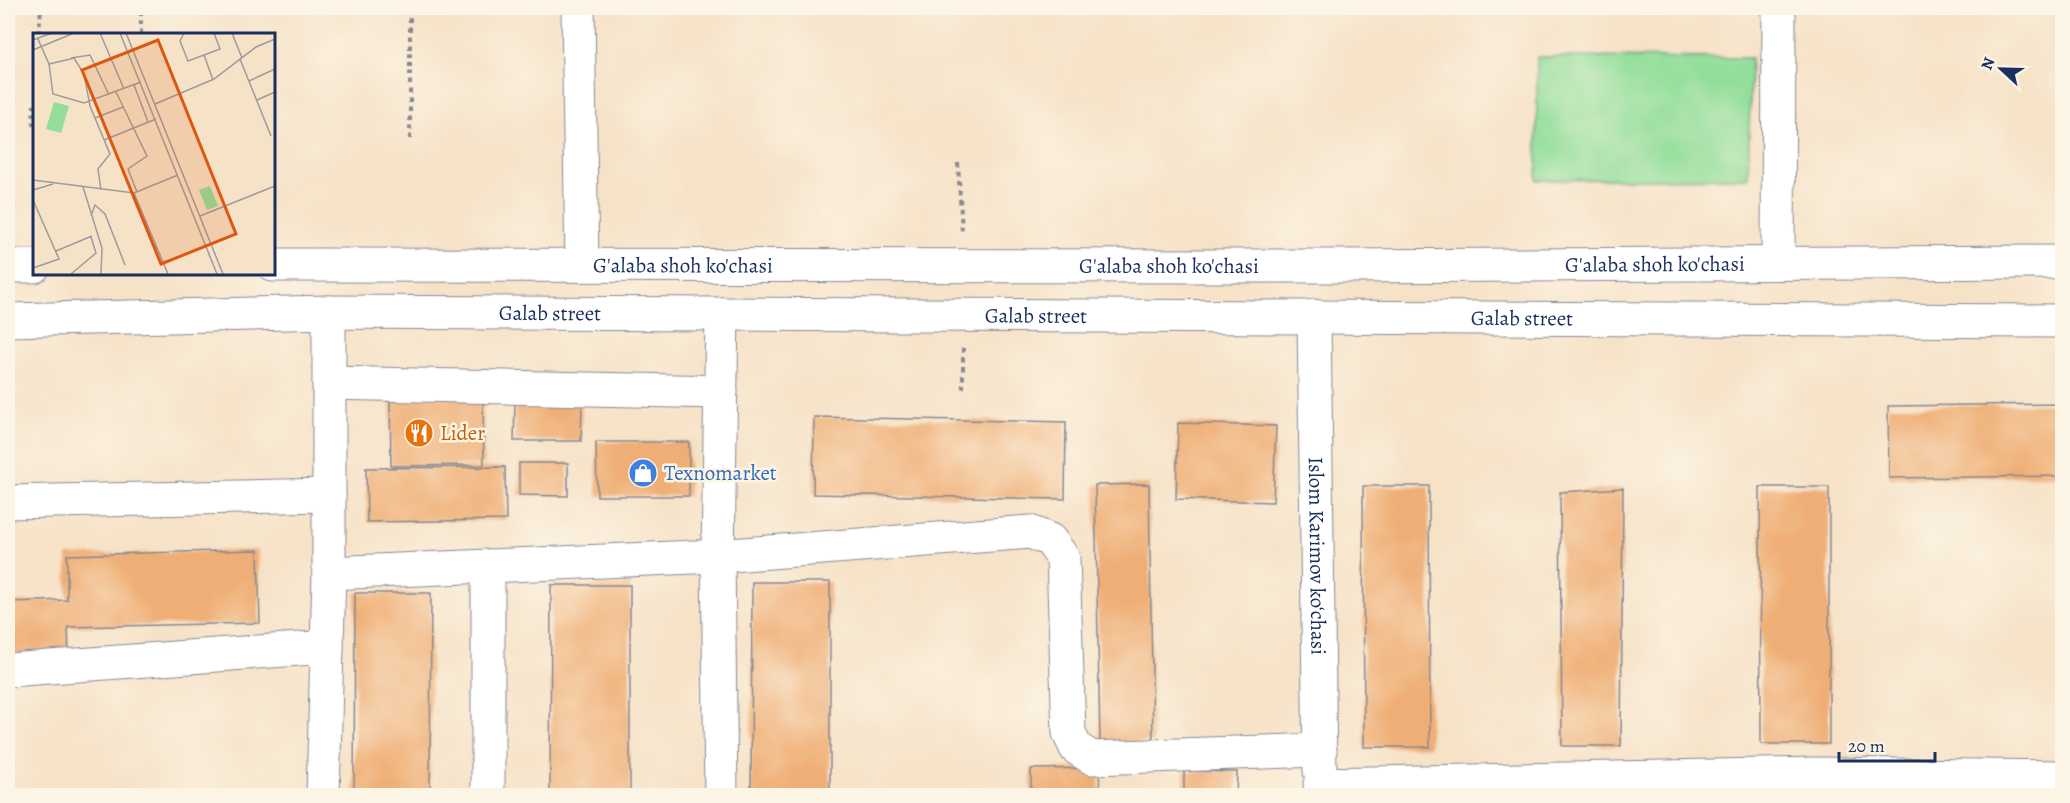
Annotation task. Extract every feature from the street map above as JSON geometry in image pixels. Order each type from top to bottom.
[{"type":"main road","points":[[578,8],[582,264]]},
{"type":"main road","points":[[1778,263],[1779,8]]},
{"type":"main road","name":"G'alaba shoh ko'chasi","points":[[274,265],[1347,266],[2062,262]]},
{"type":"main road","points":[[8,266],[33,266]]},
{"type":"main road","points":[[323,795],[329,573],[329,312]]},
{"type":"main road","name":"Galab street","points":[[8,320],[329,312],[2062,321]]},
{"type":"main road","points":[[721,795],[718,556],[722,314]]},
{"type":"main road","name":"Islom Karimov ko‘chasi","points":[[1314,316],[1320,750],[1318,790]]},
{"type":"main road","points":[[329,383],[721,392]]},
{"type":"main road","points":[[8,502],[329,495]]},
{"type":"main road","points":[[329,573],[718,556],[1030,532],[1050,540],[1063,558],[1069,733],[1076,748],[1092,758],[1320,750]]},
{"type":"main road","points":[[488,566],[488,795]]},
{"type":"main road","points":[[8,670],[327,647]]},
{"type":"main road","points":[[1318,790],[1818,774],[2062,777]]},
{"type":"path","points":[[39,33],[41,8]]},
{"type":"path","points":[[141,8],[141,33]]},
{"type":"path","points":[[410,8],[410,139]]},
{"type":"green space","points":[[1537,57],[1751,58],[1748,178],[1537,180]]},
{"type":"building","points":[[483,396],[484,465],[391,466],[390,397]]},
{"type":"building","points":[[515,403],[582,404],[581,441],[514,441]]},
{"type":"building","points":[[2062,404],[2062,476],[1889,478],[1888,406]]},
{"type":"building","points":[[814,417],[1066,422],[1065,499],[813,494]]},
{"type":"building","points":[[1178,423],[1276,426],[1273,502],[1176,499]]},
{"type":"building","points":[[596,442],[689,442],[689,496],[597,496]]},
{"type":"building","points":[[519,463],[568,463],[568,496],[519,495]]},
{"type":"building","points":[[505,467],[506,520],[367,522],[366,468]]},
{"type":"building","points":[[1149,484],[1153,742],[1100,743],[1095,485]]},
{"type":"building","points":[[1363,486],[1429,486],[1430,747],[1364,747]]},
{"type":"building","points":[[1760,487],[1829,487],[1829,744],[1761,744]]},
{"type":"building","points":[[1623,488],[1621,746],[1562,746],[1560,492]]},
{"type":"building","points":[[258,550],[260,623],[68,627],[69,659],[8,660],[8,602],[67,600],[67,555]]},
{"type":"building","points":[[752,582],[830,582],[830,796],[751,796]]},
{"type":"building","points":[[551,585],[630,585],[630,796],[550,796]]},
{"type":"building","points":[[355,593],[431,593],[430,796],[354,796]]},
{"type":"building","points":[[1099,768],[1100,796],[1031,796],[1031,769]]},
{"type":"building","points":[[1184,771],[1237,772],[1236,796],[1184,796]]},
{"type":"place","name":"Lider","points":[[419,433]]},
{"type":"place","name":"Texnomarket","points":[[643,473]]}]
